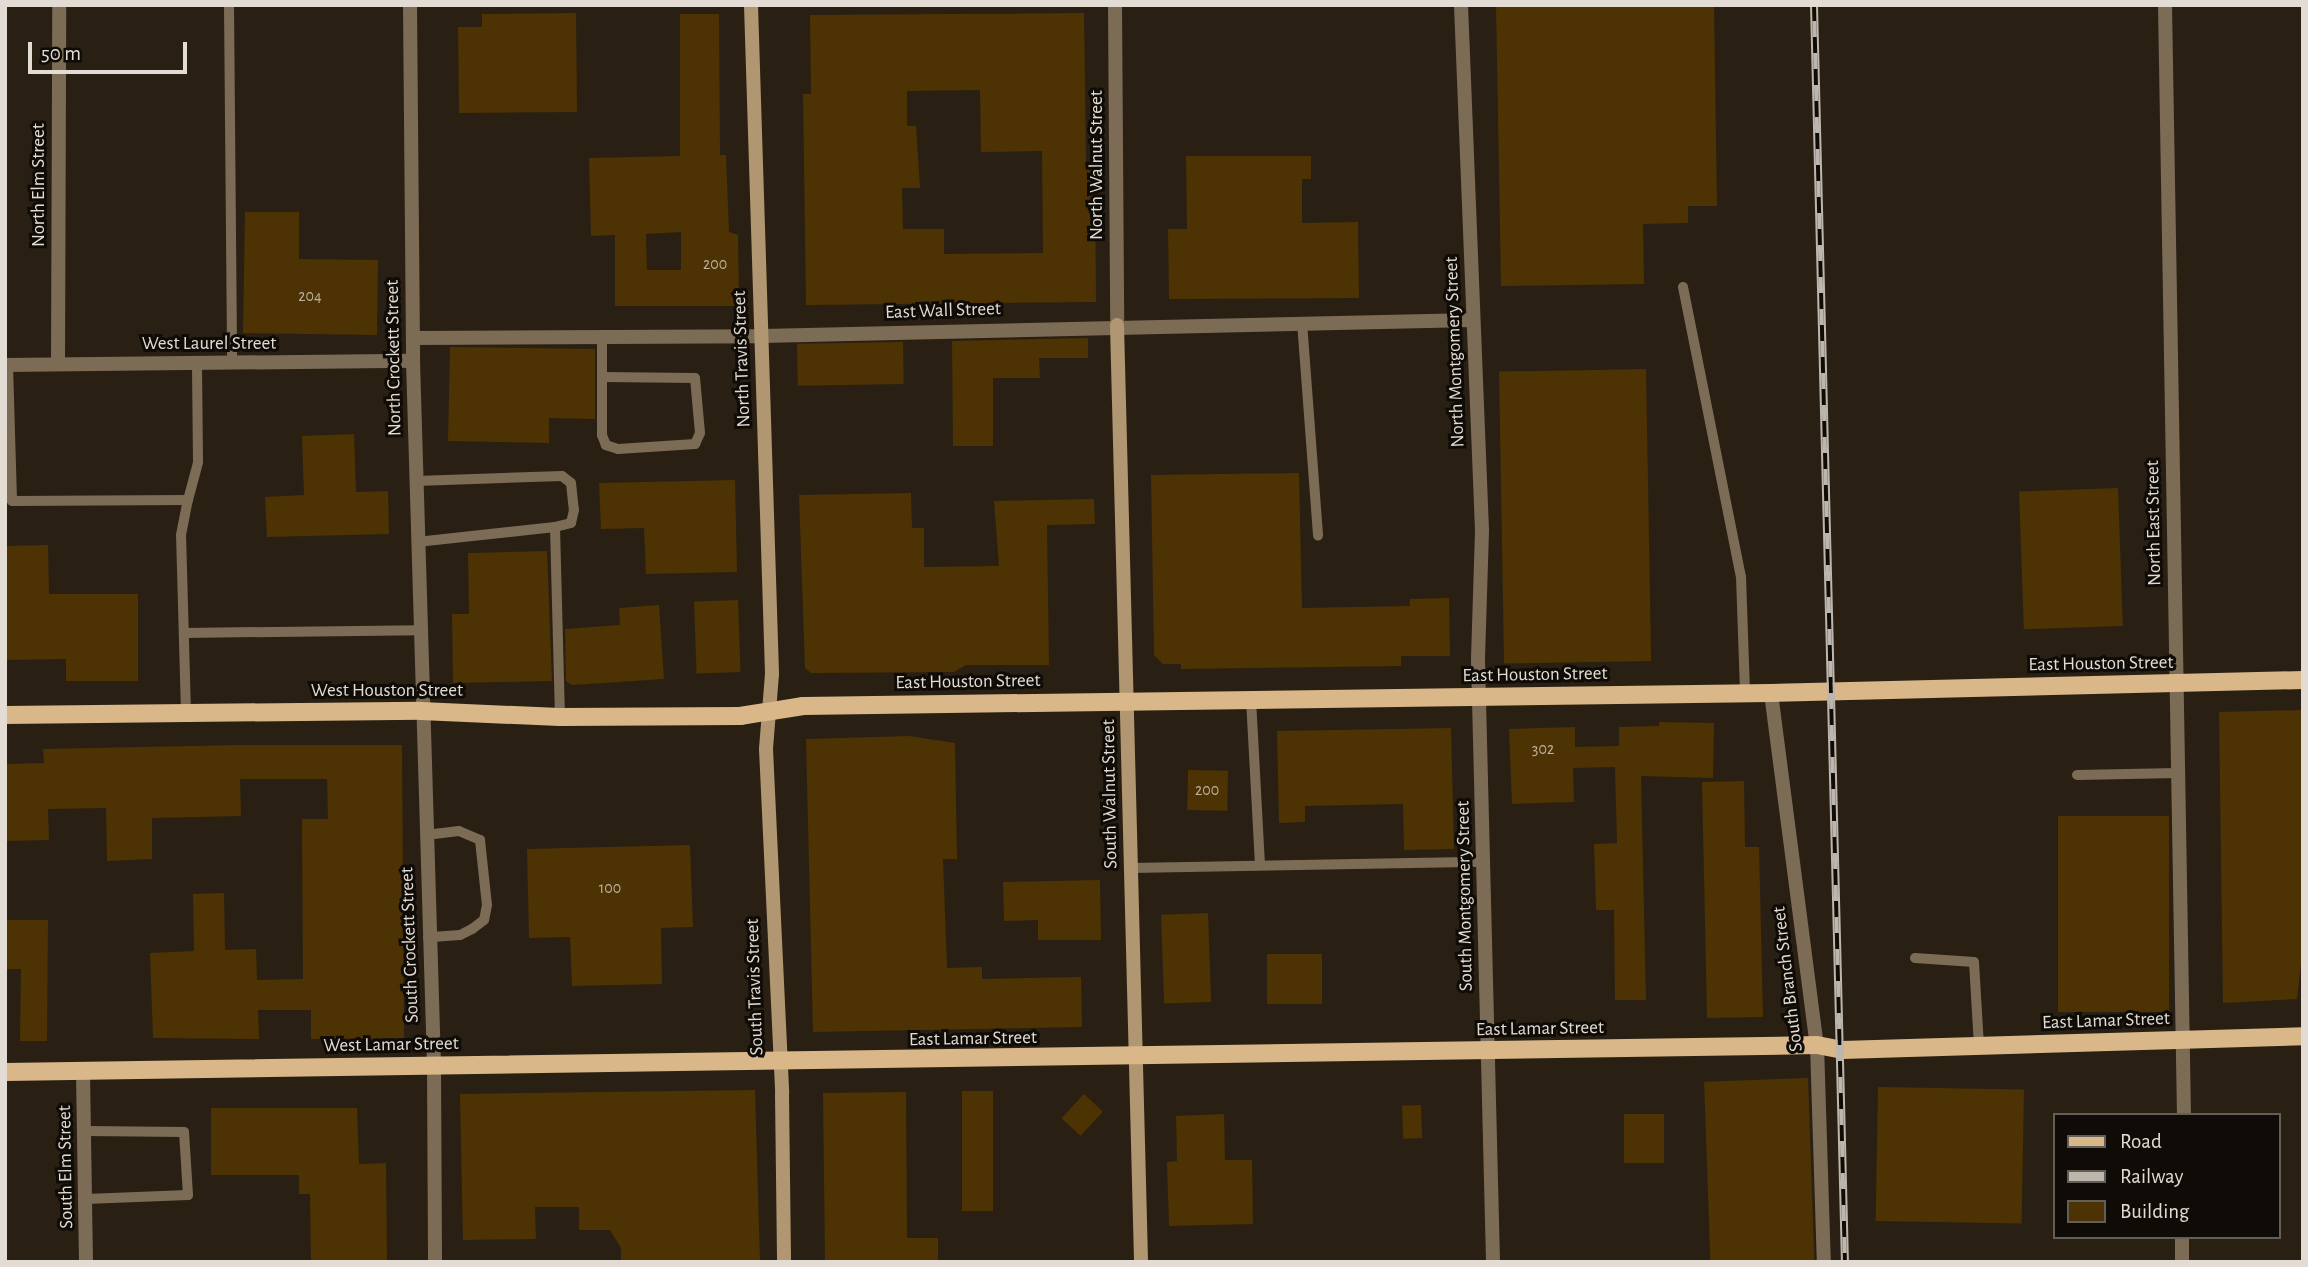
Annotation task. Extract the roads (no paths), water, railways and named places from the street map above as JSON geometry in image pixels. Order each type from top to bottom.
[{"type":"main road","name":"North Travis Street","points":[[751,5],[772,674],[767,711]]},
{"type":"main road","name":"South Walnut Street","points":[[1117,325],[1140,1262]]},
{"type":"main road","name":"East Houston Street","points":[[767,711],[803,706],[1745,694],[2303,680]]},
{"type":"main road","name":"West Houston Street","points":[[5,715],[421,710],[560,717],[740,716],[767,711]]},
{"type":"main road","name":"South Travis Street","points":[[767,711],[777,1063],[782,1094],[784,1262]]},
{"type":"main road","name":"East Lamar Street","points":[[777,1063],[1817,1045],[1842,1051],[2303,1036]]},
{"type":"main road","name":"West Lamar Street","points":[[5,1072],[777,1063]]},
{"type":"street","name":"North Elm Street","points":[[58,364],[59,5]]},
{"type":"street","name":"North Crockett Street","points":[[410,5],[413,361],[421,710]]},
{"type":"street","name":"North Walnut Street","points":[[1115,5],[1117,325]]},
{"type":"street","name":"North Montgomery Street","points":[[1461,5],[1482,531],[1479,697]]},
{"type":"street","name":"North East Street","points":[[2165,5],[2175,684],[2186,1040],[2184,1113]]},
{"type":"street","name":"East Wall Street","points":[[413,338],[761,336],[1117,325],[1473,320]]},
{"type":"street","name":"West Laurel Street","points":[[7,365],[413,361]]},
{"type":"street","name":"South Branch Street","points":[[1771,693],[1817,1045],[1824,1262]]},
{"type":"street","name":"South Montgomery Street","points":[[1479,697],[1493,1262]]},
{"type":"street","name":"South Crockett Street","points":[[421,710],[433,1065],[435,1262]]},
{"type":"street","name":"South Elm Street","points":[[83,1072],[86,1262]]},
{"type":"street","points":[[2182,1239],[2182,1262]]},
{"type":"lane","points":[[229,5],[232,363]]},
{"type":"lane","points":[[1683,287],[1741,577],[1745,694]]},
{"type":"lane","points":[[1302,322],[1318,535]]},
{"type":"lane","points":[[602,337],[602,377],[606,445],[618,449],[695,444],[700,433],[695,378],[602,377]]},
{"type":"lane","points":[[186,713],[181,535],[198,462],[197,363]]},
{"type":"lane","points":[[7,365],[12,501],[188,500]]},
{"type":"lane","points":[[416,481],[562,476],[571,483],[574,510],[571,523],[555,527],[417,542]]},
{"type":"lane","points":[[555,527],[560,717]]},
{"type":"lane","points":[[184,633],[419,630]]},
{"type":"lane","points":[[1251,699],[1260,866]]},
{"type":"lane","points":[[2077,775],[2178,774]]},
{"type":"lane","points":[[426,835],[459,831],[480,840],[487,905],[484,920],[472,929],[460,935],[428,937]]},
{"type":"lane","points":[[1131,868],[1483,862]]},
{"type":"lane","points":[[1915,958],[1974,962],[1979,1046]]},
{"type":"lane","points":[[86,1130],[184,1132],[188,1195],[86,1199]]},
{"type":"railway","points":[[1814,5],[1845,1262]]}]
